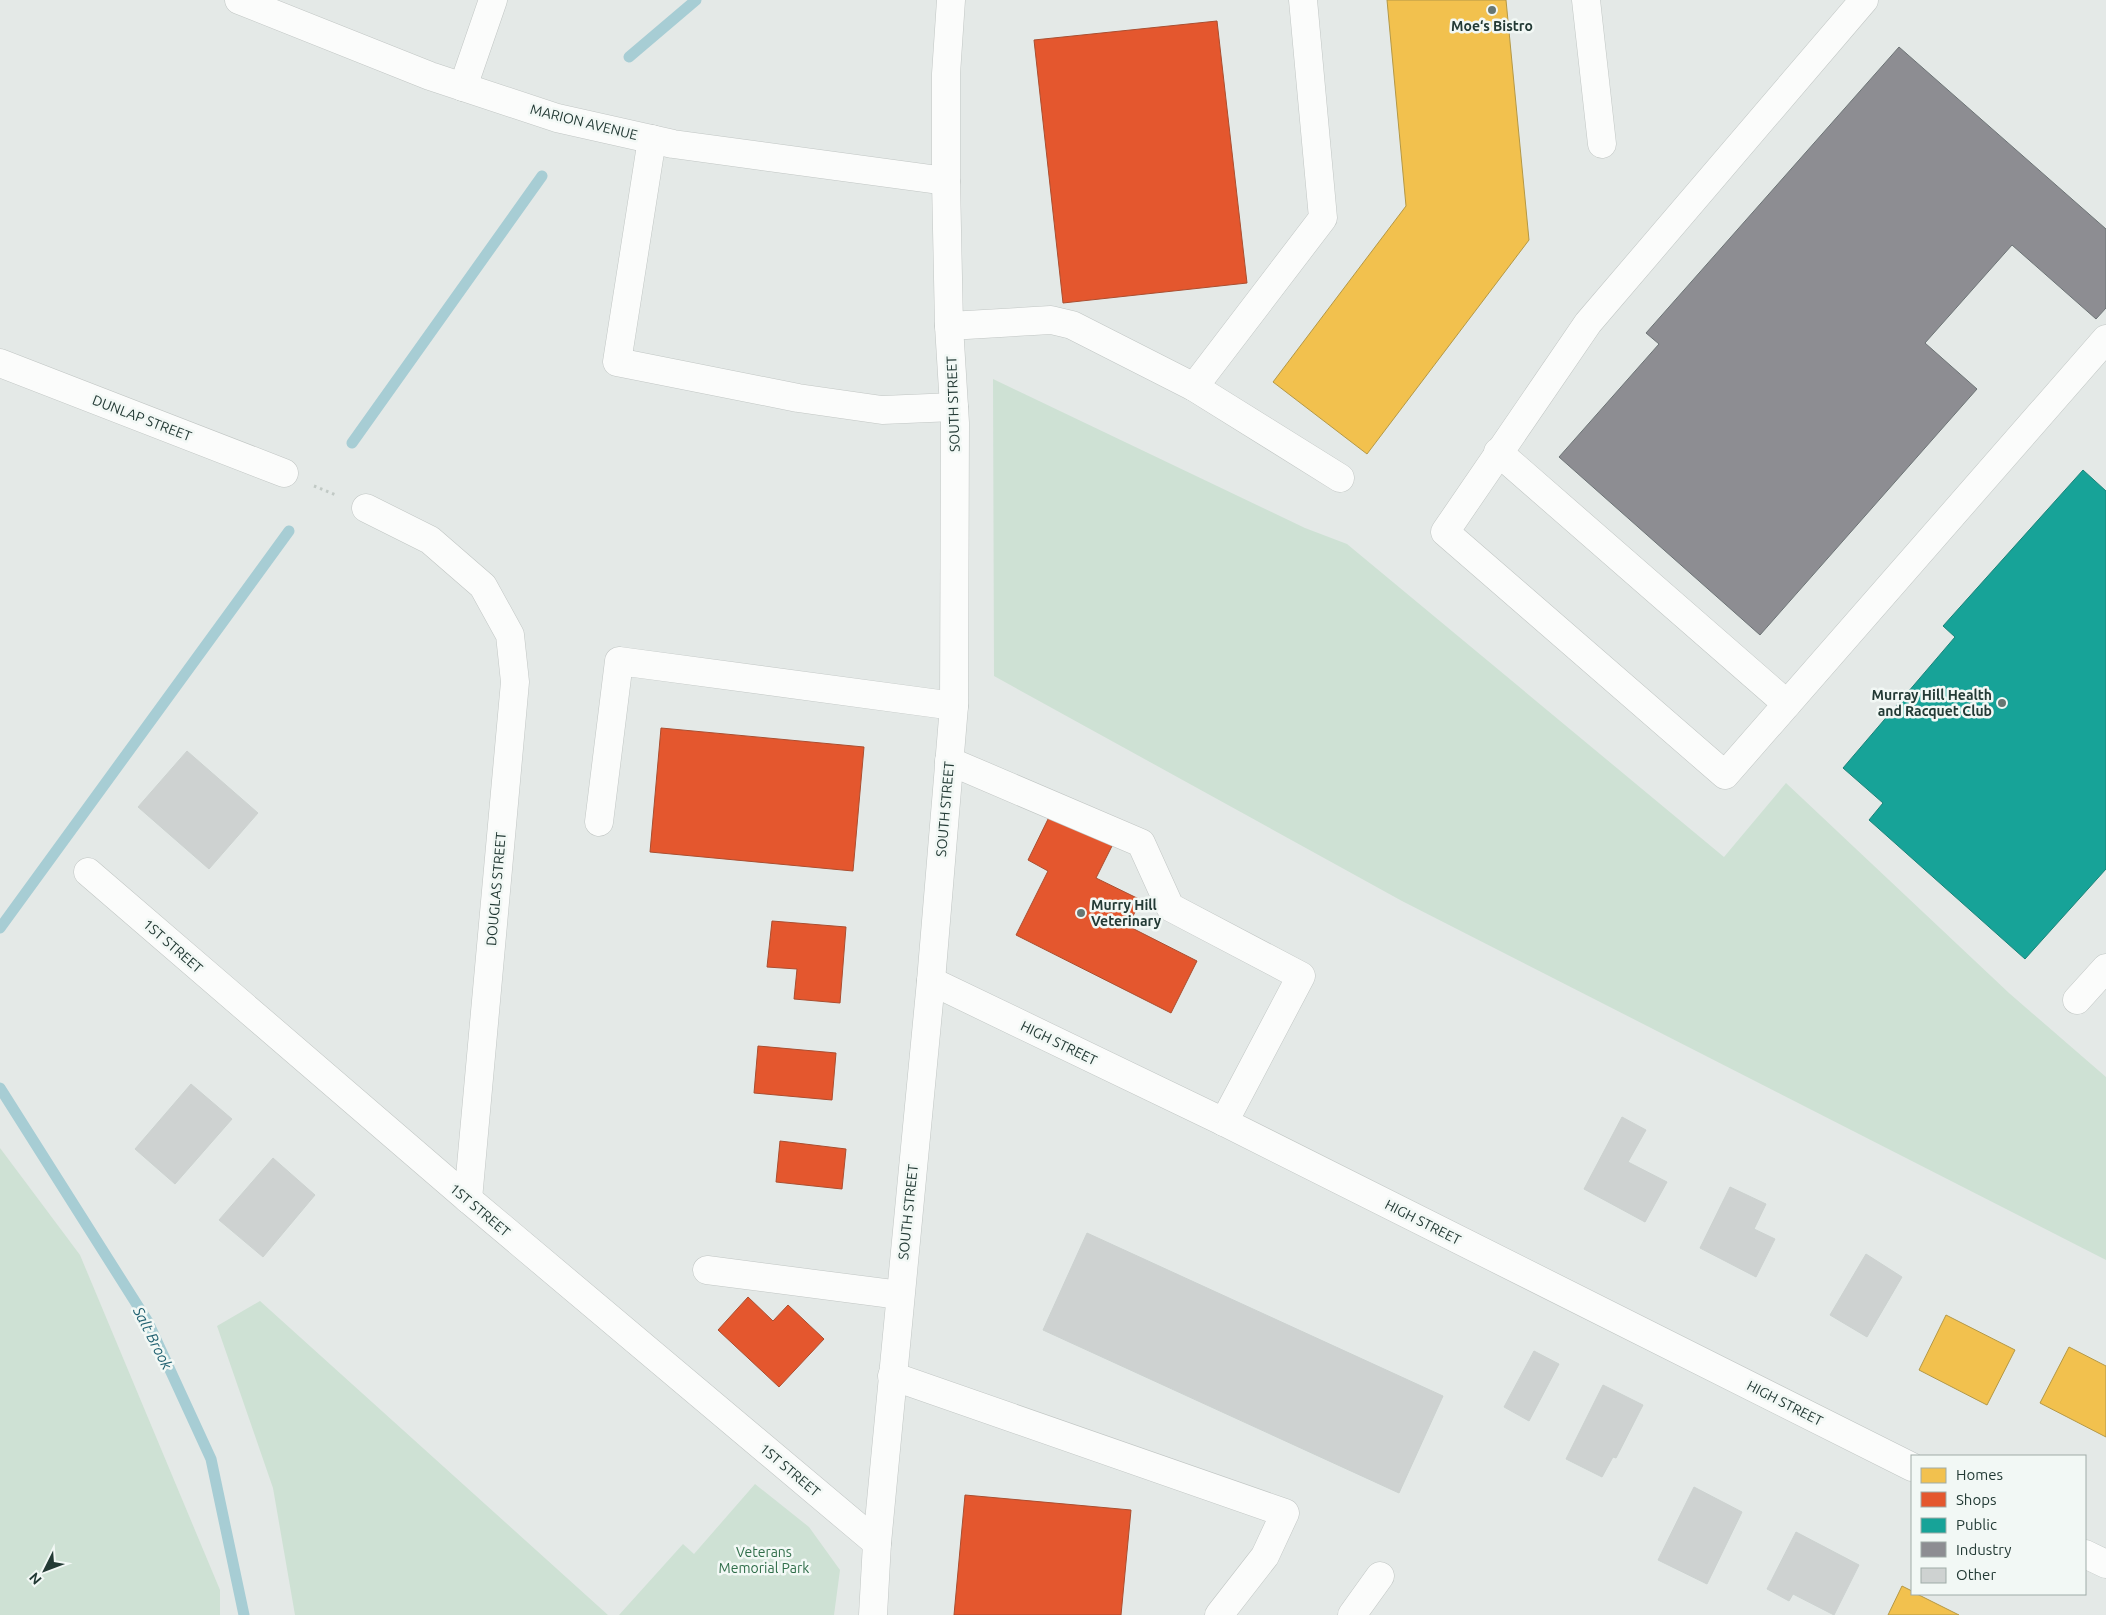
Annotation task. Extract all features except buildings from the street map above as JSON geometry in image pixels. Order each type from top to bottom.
[{"type":"street","name":"MARION AVENUE","points":[[239,0],[430,76],[556,118],[673,144],[946,182]]},
{"type":"street","points":[[463,87],[493,0]]},
{"type":"street","name":"SOUTH STREET","points":[[873,1615],[877,1543],[931,981],[954,706],[954,406],[946,182],[946,74],[951,0]]},
{"type":"street","points":[[1194,388],[1323,218],[1303,0]]},
{"type":"street","points":[[1586,0],[1602,144]]},
{"type":"street","points":[[1864,0],[1588,323],[1445,532],[1725,775],[2106,339]]},
{"type":"street","points":[[652,139],[617,362],[798,398],[882,410],[954,406]]},
{"type":"street","points":[[950,326],[1051,320],[1072,325],[1194,388],[1340,478]]},
{"type":"street","name":"DUNLAP STREET","points":[[0,362],[284,473]]},
{"type":"street","points":[[1498,452],[1787,704]]},
{"type":"street","name":"DOUGLAS STREET","points":[[366,508],[430,540],[483,586],[510,636],[515,682],[468,1199]]},
{"type":"street","points":[[600,822],[619,661],[954,706]]},
{"type":"street","points":[[949,761],[1141,844],[1170,907],[1301,976],[1224,1122]]},
{"type":"street","name":"1ST STREET","points":[[88,872],[468,1199],[877,1543]]},
{"type":"street","points":[[2077,1000],[2106,968]]},
{"type":"street","name":"HIGH STREET","points":[[931,981],[1224,1122],[1911,1466]]},
{"type":"street","points":[[707,1270],[900,1295]]},
{"type":"street","points":[[892,1376],[1285,1513],[1265,1556],[1219,1615]]},
{"type":"street","points":[[2086,1554],[2106,1564]]},
{"type":"street","points":[[1352,1615],[1380,1576]]},
{"type":"path","points":[[284,473],[366,508]]},
{"type":"green space","points":[[993,379],[1305,528],[1347,544],[1724,857],[1786,783],[2009,993],[2106,1077],[2106,1260],[1402,901],[994,676]]},
{"type":"green space","points":[[0,1148],[80,1255],[220,1590],[220,1615],[0,1615]]},
{"type":"green space","points":[[260,1301],[608,1615],[295,1615],[273,1488],[217,1326]]},
{"type":"green space","name":"Veterans Memorial Park","points":[[755,1484],[809,1527],[840,1570],[834,1615],[619,1615],[683,1544],[694,1554]]},
{"type":"waterway","points":[[629,57],[696,0]]},
{"type":"waterway","points":[[352,443],[542,176]]},
{"type":"waterway","points":[[0,928],[289,531]]},
{"type":"waterway","name":"Salt Brook","points":[[0,1088],[148,1322],[211,1459],[244,1615]]},
{"type":"place","name":"Moe‘s Bistro","points":[[1492,10]]},
{"type":"place","name":"Murray Hill Health and Racquet Club","points":[[2002,703]]},
{"type":"place","name":"Murry Hill Veterinary","points":[[1081,913]]}]
